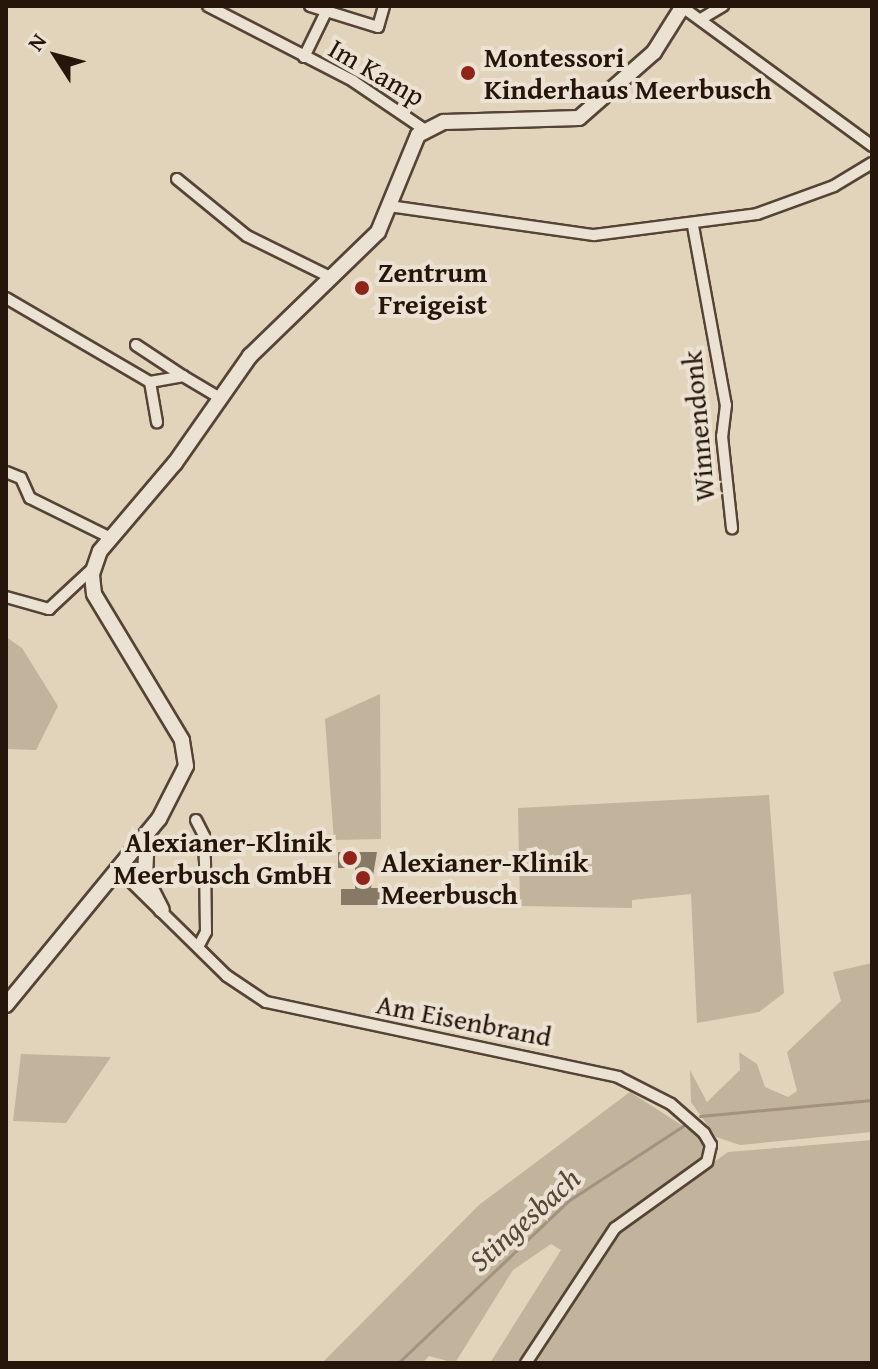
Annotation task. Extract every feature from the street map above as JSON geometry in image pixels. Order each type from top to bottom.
[{"type":"main road","points":[[6,1005],[147,834],[180,789],[185,748],[97,599],[93,568],[111,538],[182,453],[256,349],[378,232],[406,154],[425,130],[444,122],[579,118],[654,52],[682,6]]},
{"type":"main road","points":[[147,834],[145,877],[162,910]]},
{"type":"street","name":"Im Kamp","points":[[208,6],[409,115],[425,130]]},
{"type":"street","name":"Im Kamp","points":[[304,57],[325,14],[310,6]]},
{"type":"street","points":[[325,14],[378,27],[384,6]]},
{"type":"street","points":[[682,6],[872,146]]},
{"type":"street","points":[[701,19],[723,6]]},
{"type":"street","points":[[389,206],[570,236],[693,226],[797,201],[872,163]]},
{"type":"street","points":[[177,179],[247,236],[332,278]]},
{"type":"street","name":"Winnendonk","points":[[693,226],[726,405],[732,528]]},
{"type":"street","points":[[6,298],[150,382],[183,376]]},
{"type":"street","points":[[136,345],[220,398]]},
{"type":"street","points":[[150,382],[157,422]]},
{"type":"street","points":[[6,472],[21,478],[30,498],[111,538]]},
{"type":"street","points":[[6,597],[52,608],[93,568]]},
{"type":"street","points":[[196,820],[204,836],[206,918],[198,947]]},
{"type":"street","name":"Am Eisenbrand","points":[[118,869],[240,987],[275,1006],[627,1080],[683,1112],[711,1151],[697,1170],[615,1228],[526,1363]]},
{"type":"shaded area","points":[[6,637],[22,648],[58,706],[36,750],[6,749]]},
{"type":"shaded area","points":[[380,694],[381,839],[334,840],[325,719]]},
{"type":"shaded area","points":[[769,795],[784,993],[759,1012],[697,1023],[691,894],[632,900],[632,908],[520,906],[518,808]]},
{"type":"shaded area","points":[[872,963],[872,1132],[740,1145],[716,1137],[691,1102],[690,1070],[707,1102],[740,1070],[739,1052],[757,1064],[765,1087],[788,1097],[797,1091],[787,1052],[841,1001],[833,972]]},
{"type":"shaded area","points":[[21,1054],[111,1057],[66,1123],[13,1121]]},
{"type":"shaded area","points":[[630,1092],[719,1149],[619,1219],[583,1267],[588,1271],[612,1236],[728,1152],[872,1140],[872,1363],[490,1363],[561,1250],[551,1244],[513,1270],[455,1363],[429,1356],[422,1363],[322,1363],[479,1205]]},
{"type":"building","name":"Alexianer-Klinik Meerbusch","points":[[338,852],[377,852],[371,888],[382,888],[382,905],[341,905],[341,889],[355,889],[355,868],[338,868]]},
{"type":"waterway","name":"Stingesbach","points":[[700,1116],[872,1100]]},
{"type":"waterway","name":"Stingesbach","points":[[398,1363],[568,1201],[689,1122]]},
{"type":"place","name":"Montessori Kinderhaus Meerbusch","points":[[468,73]]},
{"type":"place","name":"Zentrum Freigeist","points":[[362,288]]},
{"type":"place","name":"Alexianer-Klinik Meerbusch GmbH","points":[[350,858]]},
{"type":"place","name":"Alexianer-Klinik Meerbusch","points":[[363,878]]}]
